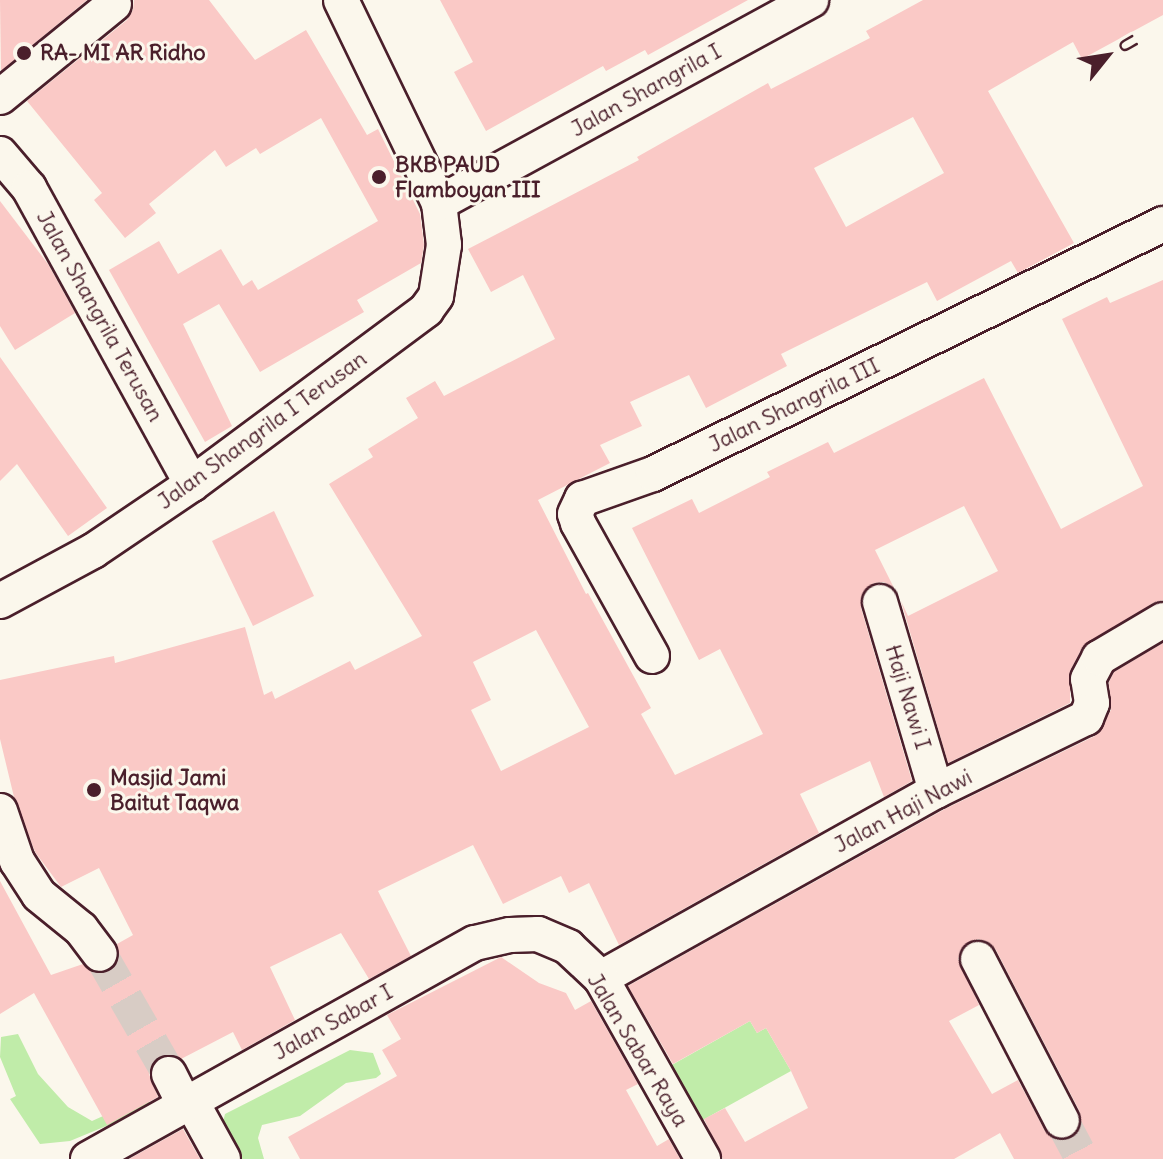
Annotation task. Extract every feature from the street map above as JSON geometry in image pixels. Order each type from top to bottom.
[{"type":"street","name":"Jalan Shangrila I Terusan","points":[[0,601],[93,551],[192,484],[426,310],[436,296],[444,245],[439,203],[341,0]]},
{"type":"street","name":"Jalan Shangrila I","points":[[439,203],[811,0]]},
{"type":"street","points":[[0,97],[114,4]]},
{"type":"street","name":"Jalan Shangrila Terusan","points":[[0,154],[29,188],[192,484]]},
{"type":"street","name":"Jalan Shangrila III","points":[[652,656],[578,523],[575,514],[582,499],[653,474],[1163,224]]},
{"type":"street","name":"Haji Nawi I","points":[[880,602],[936,791]]},
{"type":"street","name":"Jalan Haji Nawi","points":[[601,978],[936,791],[1086,718],[1092,703],[1088,679],[1099,658],[1163,620]]},
{"type":"street","points":[[0,811],[17,861],[39,895],[81,929],[100,954]]},
{"type":"street","name":"Jalan Sabar Raya","points":[[475,943],[510,935],[538,934],[568,947],[601,978],[703,1159]]},
{"type":"street","name":"Jalan Sabar I","points":[[88,1159],[475,943]]},
{"type":"street","points":[[978,959],[1062,1121]]},
{"type":"street","points":[[169,1074],[223,1159]]},
{"type":"green space","points":[[750,1021],[757,1033],[766,1028],[791,1071],[701,1121],[670,1066]]},
{"type":"green space","points":[[18,1034],[38,1074],[68,1107],[92,1121],[141,1099],[150,1102],[140,1112],[70,1141],[40,1144],[10,1099],[16,1096],[0,1057],[1,1037]]},
{"type":"green space","points":[[350,1050],[373,1053],[381,1074],[376,1078],[346,1083],[300,1116],[262,1125],[258,1138],[264,1159],[232,1159],[222,1126],[225,1114]]},
{"type":"building","name":"RA- MI AR Ridho","points":[[0,0],[87,0],[1,71]]},
{"type":"building","points":[[134,0],[209,0],[255,60],[306,30],[367,135],[378,129],[420,214],[424,245],[421,263],[357,300],[364,312],[260,372],[219,304],[183,324],[232,426],[205,442],[109,270],[159,241],[178,274],[221,249],[243,286],[252,280],[258,290],[378,221],[321,118],[260,154],[256,148],[226,167],[215,150],[149,204],[156,213],[125,238],[94,200],[102,193],[27,101],[127,20]]},
{"type":"building","points":[[440,0],[748,0],[648,55],[645,50],[606,71],[603,66],[486,131],[454,72],[473,62]]},
{"type":"building","points":[[923,0],[1163,0],[1163,15],[1082,59],[1073,42],[988,91],[1074,243],[1018,273],[1011,261],[937,301],[927,282],[781,354],[787,366],[706,408],[689,375],[630,402],[642,426],[600,445],[610,463],[538,500],[586,594],[651,708],[641,714],[675,775],[763,734],[720,649],[699,660],[632,528],[692,499],[699,513],[770,477],[767,472],[828,442],[834,453],[984,378],[1061,529],[1143,486],[1062,319],[1107,297],[1110,303],[1163,280],[1163,600],[1153,603],[1082,648],[1070,671],[1070,703],[948,763],[901,601],[908,616],[998,571],[964,506],[875,550],[894,588],[884,582],[874,583],[861,597],[861,608],[912,781],[884,797],[870,761],[800,794],[819,833],[619,945],[589,883],[569,893],[561,876],[503,904],[473,845],[378,891],[411,956],[369,979],[341,933],[270,967],[295,1020],[242,1050],[233,1032],[181,1059],[171,1054],[159,1057],[149,1074],[158,1097],[107,1125],[34,993],[0,1014],[0,881],[51,975],[83,964],[93,973],[111,970],[119,961],[117,944],[133,935],[99,868],[61,887],[35,852],[14,797],[0,739],[0,680],[114,656],[115,663],[245,627],[264,695],[272,691],[275,699],[350,661],[355,670],[422,636],[329,484],[373,457],[368,449],[418,418],[406,398],[435,381],[444,396],[555,339],[523,275],[491,292],[468,249],[639,160],[637,157],[768,83],[771,89],[870,38],[866,31]],"holes":[[[913,117],[944,173],[846,227],[814,168]],[[536,630],[589,727],[501,771],[471,710],[491,700],[473,662]]]},
{"type":"building","points":[[0,201],[48,264],[75,313],[15,350],[0,326]]},
{"type":"building","points":[[0,357],[107,508],[68,536],[17,464],[0,481]]},
{"type":"building","points":[[274,511],[314,596],[253,626],[212,541]]},
{"type":"building","points":[[1163,643],[1163,1159],[1014,1159],[1000,1133],[954,1159],[723,1159],[704,1119],[725,1108],[745,1142],[808,1108],[791,1071],[766,1028],[757,1033],[750,1021],[673,1064],[628,986],[945,809],[1095,736],[1111,710],[1109,682],[1114,672]],"holes":[[[978,939],[988,942],[996,950],[1080,1112],[1079,1131],[1070,1139],[1052,1138],[1045,1131],[1018,1080],[992,1094],[949,1021],[979,1005],[958,959],[962,948]]]},
{"type":"building","points":[[501,957],[539,983],[566,993],[575,1010],[591,1001],[638,1084],[626,1090],[657,1146],[669,1139],[680,1159],[300,1159],[288,1137],[397,1076],[382,1050],[401,1039],[387,1015]]},
{"type":"building","points":[[183,1129],[200,1159],[129,1159]]},
{"type":"tunnel","points":[[100,954],[169,1074]]},
{"type":"tunnel","points":[[1062,1121],[1082,1159]]},
{"type":"place","name":"RA- MI AR Ridho","points":[[24,53]]},
{"type":"place","name":"BKB PAUD Flamboyan III","points":[[379,177]]},
{"type":"place","name":"Masjid Jami Baitut Taqwa","points":[[94,790]]}]
